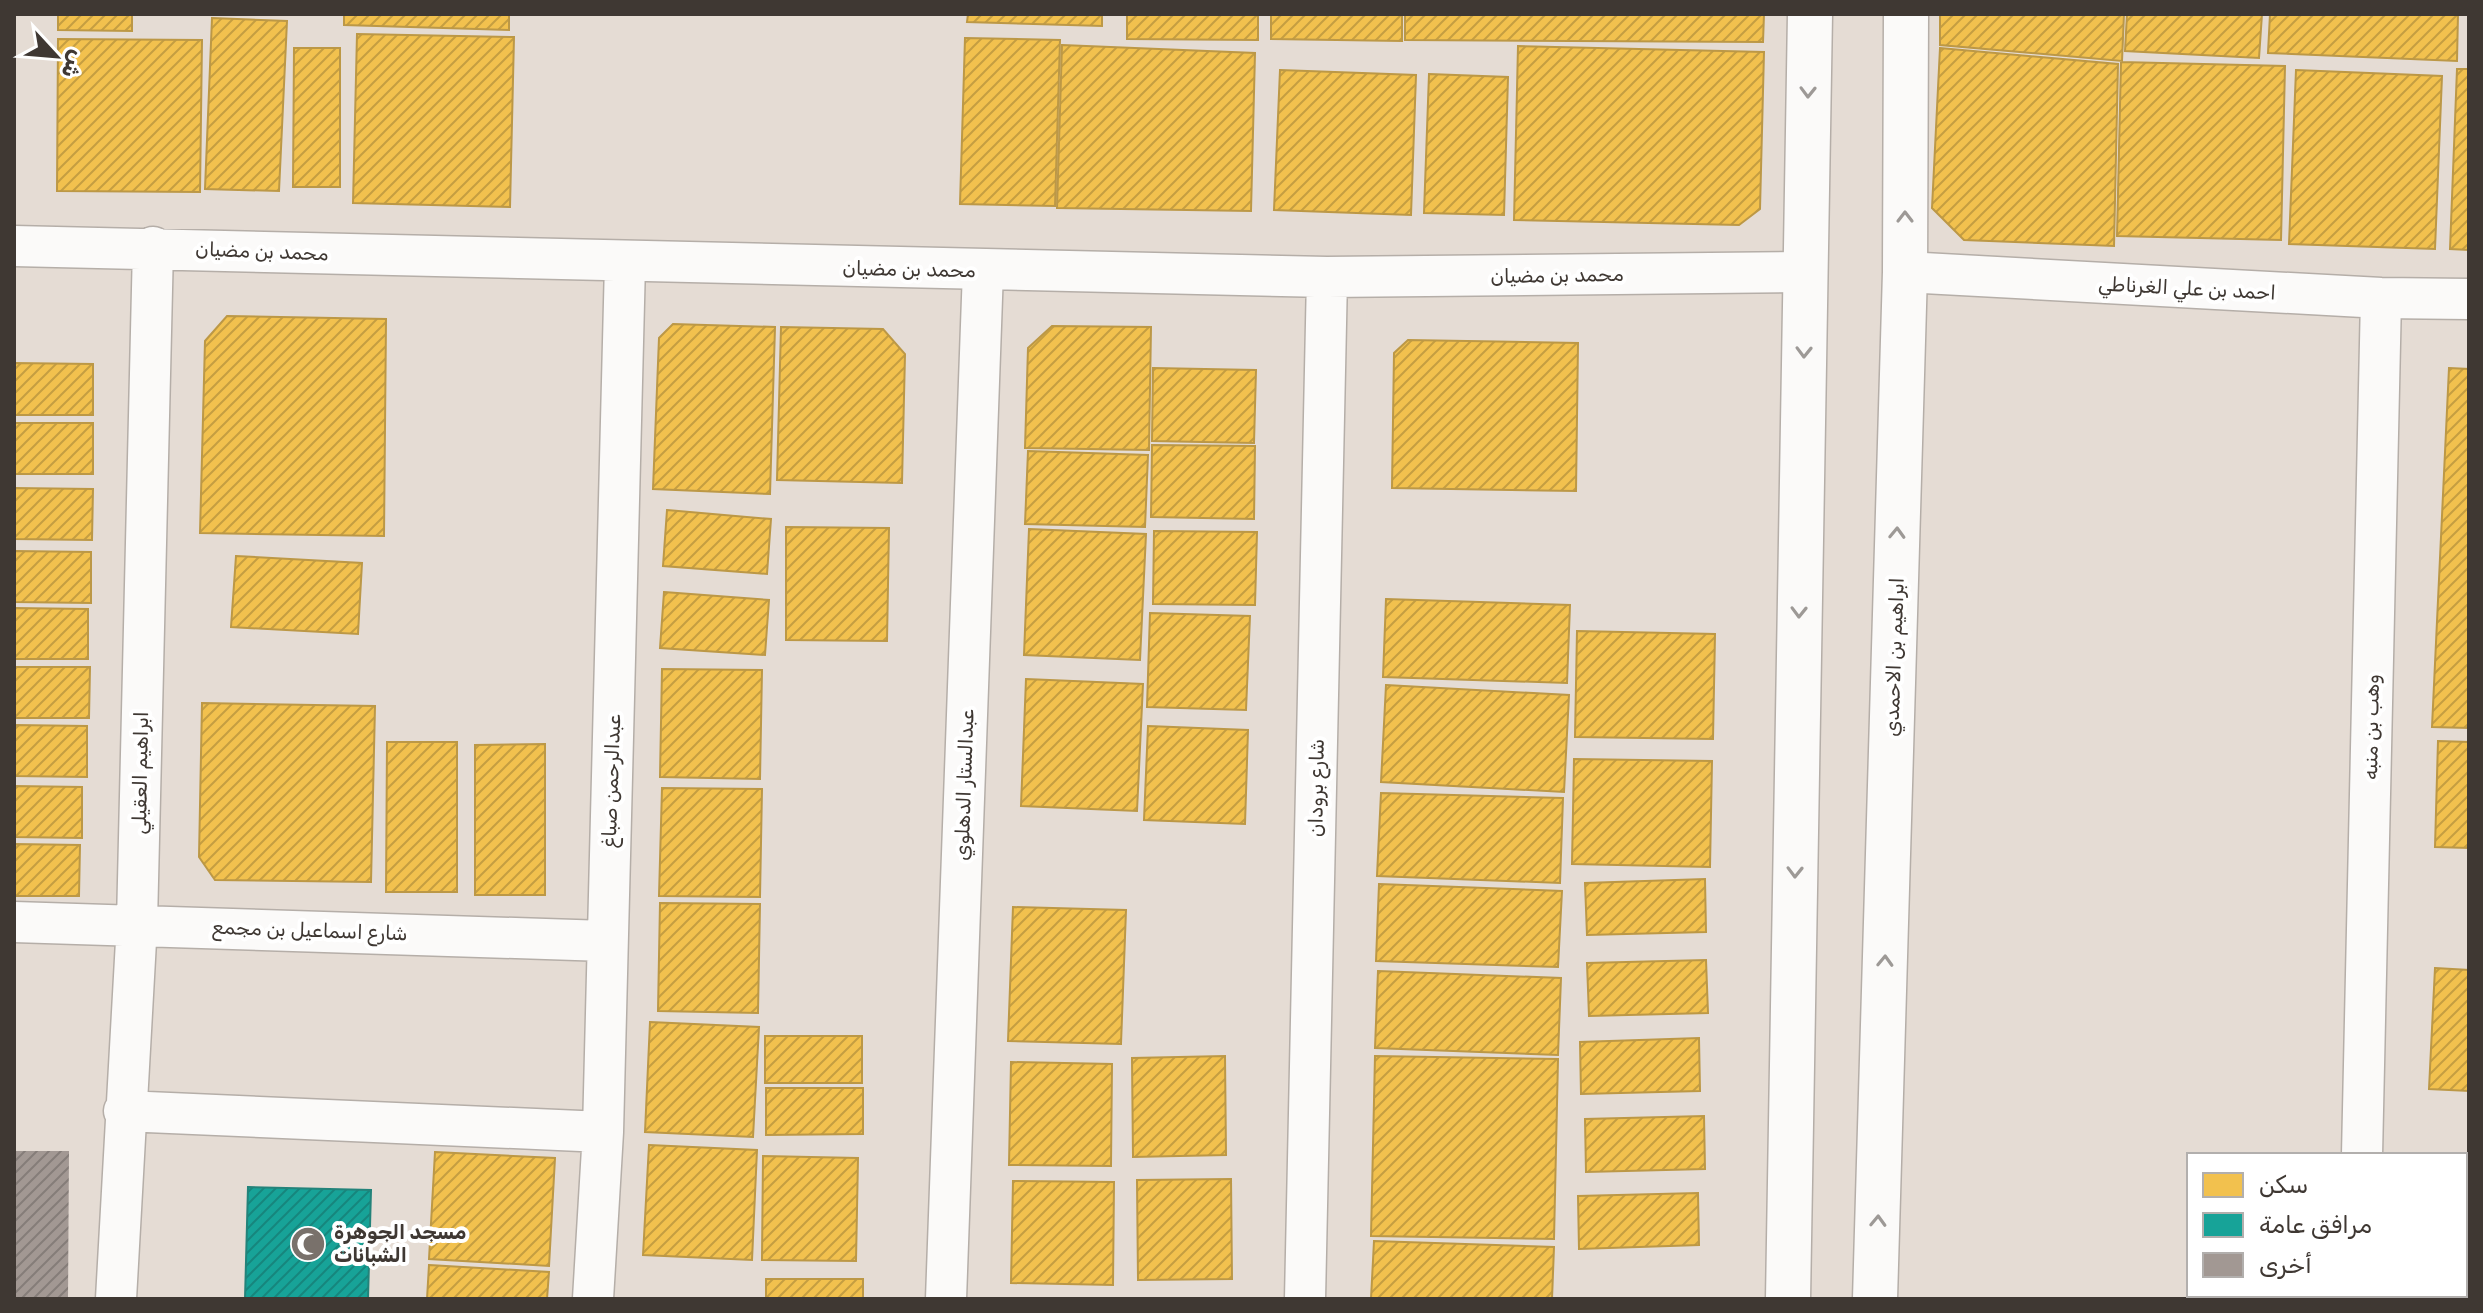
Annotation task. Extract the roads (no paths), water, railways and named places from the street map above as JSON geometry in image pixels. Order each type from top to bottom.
[{"type":"street","points":[[1788,1299],[1810,14]]},
{"type":"street","name":"ابراهيم بن الاحمدي","points":[[1875,1299],[1905,272],[1906,14]]},
{"type":"street","name":"محمد بن مضيان","points":[[14,246],[153,247],[625,263],[1327,277],[1805,272]]},
{"type":"street","name":"ابراهيم العقيلي","points":[[116,1299],[124,1111],[137,923],[153,247]]},
{"type":"street","name":"عبدالرحمن صباغ","points":[[593,1299],[603,1132],[625,263]]},
{"type":"street","name":"عبدالستار الدهلوي","points":[[946,1299],[983,270]]},
{"type":"street","name":"احمد بن علي الغرناطي","points":[[1905,272],[2381,298],[2469,299]]},
{"type":"street","name":"شارع برودان","points":[[1305,1299],[1327,277]]},
{"type":"street","name":"وهب بن منبه","points":[[2362,1153],[2381,298]]},
{"type":"street","name":"شارع اسماعيل بن مجمع","points":[[14,922],[137,923],[606,941]]},
{"type":"street","points":[[124,1111],[603,1132]]},
{"type":"place","name":"مسجد الجوهرة الشبانات","points":[[308,1244]]}]
